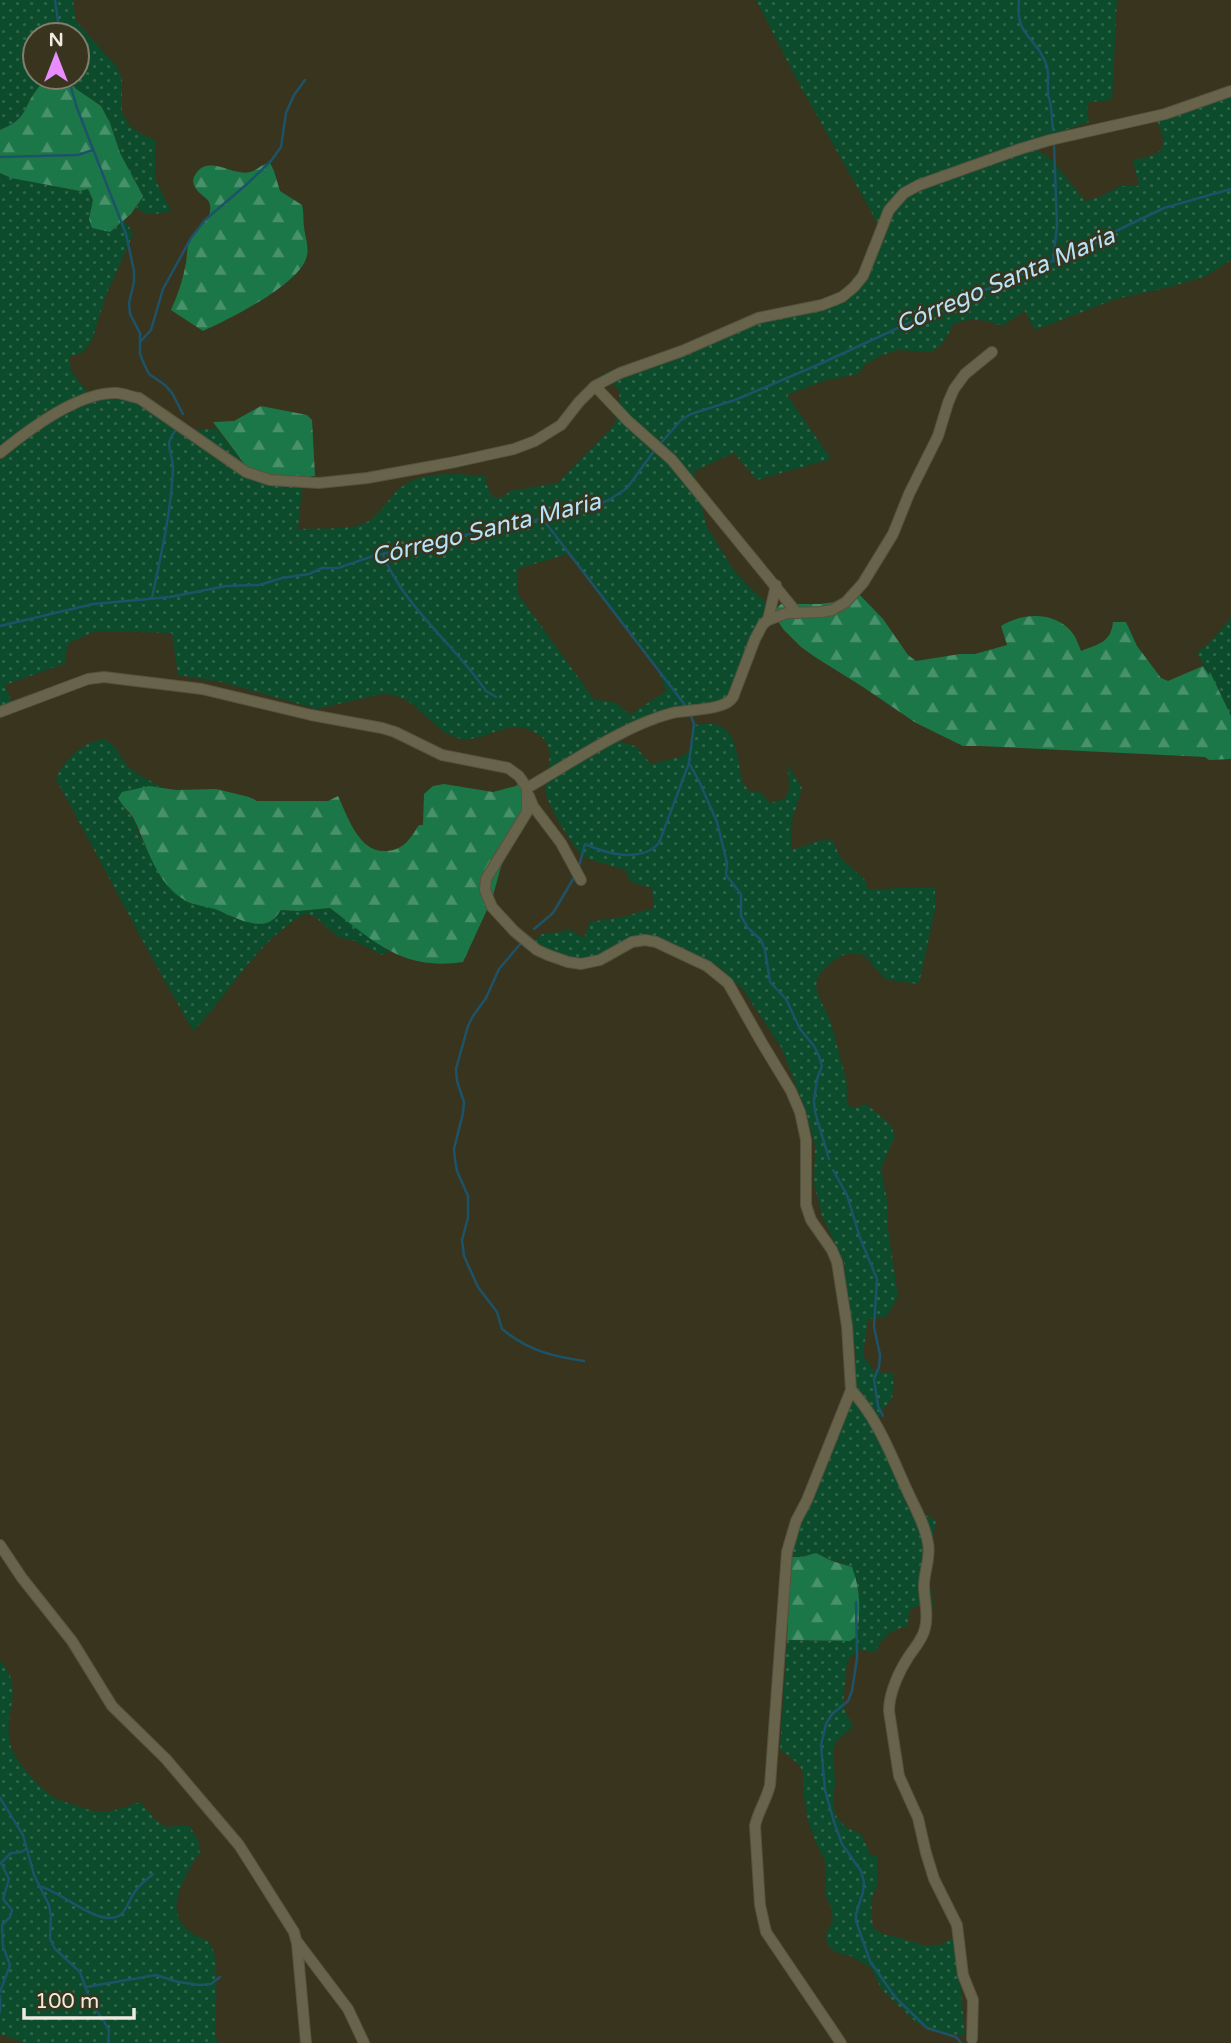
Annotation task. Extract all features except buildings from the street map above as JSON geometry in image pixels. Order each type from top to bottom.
[{"type":"street","points":[[0,453],[63,409],[101,395],[120,393],[139,398],[246,472],[257,477],[286,482],[342,481],[491,455],[535,441],[561,425],[596,386],[620,373],[682,351],[758,318],[842,297],[863,276],[889,210],[904,193],[919,185],[1020,149],[1166,114],[1231,91]]},
{"type":"street","points":[[527,789],[628,730],[653,719],[674,712],[729,703],[759,630],[768,620],[779,615],[832,610],[846,602],[863,583],[893,534],[909,494],[938,436],[954,389],[965,374],[992,352]]},
{"type":"street","points":[[596,386],[628,421],[660,447],[797,613]]},
{"type":"street","points":[[768,620],[775,585]]},
{"type":"street","points":[[0,712],[100,677],[202,689],[388,730],[442,755],[508,768],[519,776],[533,806],[561,844],[580,880]]},
{"type":"street","points":[[527,789],[526,816],[510,836],[486,878],[486,896],[498,915],[537,950],[568,962],[594,962],[632,942],[645,940],[668,947],[714,971],[728,983],[791,1091],[805,1129],[806,1201],[816,1228],[837,1262],[847,1326],[851,1390],[812,1489],[796,1521],[787,1552],[770,1785],[755,1826],[760,1905],[766,1932],[841,2043]]},
{"type":"street","points":[[851,1390],[862,1402],[887,1447],[923,1524],[928,1541],[929,1558],[924,1580],[926,1627],[899,1674],[889,1711],[899,1776],[916,1812],[934,1880],[957,1926],[962,1975],[973,2000],[972,2042]]},
{"type":"street","points":[[0,1545],[22,1578],[72,1641],[112,1706],[166,1759],[239,1845],[294,1932],[302,1986],[306,2043]]},
{"type":"street","points":[[296,1940],[348,2009],[364,2043]]},
{"type":"green space","points":[[0,0],[73,0],[76,21],[21,21],[21,91],[36,91],[21,117],[0,130]]},
{"type":"green space","points":[[756,0],[1117,0],[1112,100],[1089,102],[1089,122],[1030,142],[1052,160],[1085,201],[1100,197],[1120,186],[1139,186],[1133,160],[1162,150],[1163,138],[1155,114],[1231,88],[1231,260],[1206,276],[1116,299],[1035,330],[1025,311],[1002,326],[978,320],[953,324],[941,345],[931,352],[898,350],[866,364],[858,374],[823,381],[787,395],[831,459],[757,480],[734,453],[694,471],[706,525],[733,569],[775,610],[726,703],[685,706],[617,741],[635,746],[651,764],[689,752],[695,725],[719,726],[732,737],[742,779],[749,791],[762,793],[769,803],[786,798],[789,789],[788,765],[802,788],[791,824],[791,850],[826,839],[833,841],[840,857],[865,880],[869,890],[935,888],[935,910],[917,984],[885,979],[864,955],[855,954],[844,955],[825,968],[816,987],[831,1024],[847,1082],[849,1106],[855,1108],[866,1104],[891,1125],[895,1136],[881,1169],[898,1297],[886,1317],[868,1319],[863,1356],[875,1372],[894,1373],[892,1399],[881,1411],[880,1422],[912,1507],[936,1521],[928,1570],[932,1609],[917,1605],[909,1611],[908,1626],[888,1634],[876,1652],[860,1650],[853,1654],[847,1663],[843,1706],[853,1727],[837,1740],[833,1749],[833,1805],[837,1818],[847,1828],[861,1834],[871,1856],[877,1855],[877,1885],[871,1900],[873,1928],[886,1935],[930,1946],[942,1944],[959,1935],[965,2036],[935,2031],[918,2024],[882,1990],[871,1968],[830,1948],[826,1940],[833,1920],[826,1896],[826,1870],[824,1858],[808,1821],[803,1774],[800,1766],[780,1750],[787,1640],[850,1641],[856,1637],[859,1619],[858,1586],[849,1569],[842,1563],[816,1553],[791,1557],[804,1501],[831,1449],[856,1354],[844,1262],[822,1216],[814,1184],[815,1145],[805,1109],[781,1047],[742,988],[718,966],[663,939],[645,938],[599,958],[583,960],[570,958],[534,942],[542,934],[569,929],[584,938],[590,922],[654,908],[652,888],[631,882],[625,870],[584,857],[574,846],[556,817],[546,793],[550,759],[547,744],[532,731],[512,727],[464,739],[444,732],[410,702],[400,697],[376,695],[317,709],[221,682],[178,675],[172,633],[95,631],[69,643],[65,654],[66,663],[5,685],[12,703],[0,707],[0,173],[11,178],[80,191],[88,189],[93,200],[89,219],[110,232],[124,221],[133,235],[106,295],[92,340],[83,352],[69,357],[71,371],[93,399],[132,398],[184,432],[216,428],[252,474],[303,479],[298,529],[348,527],[368,522],[397,491],[416,479],[427,476],[485,476],[488,489],[494,498],[504,497],[510,491],[558,483],[614,425],[620,391],[602,374],[625,365],[671,355],[754,316],[836,299],[860,276],[878,224],[799,84]],"holes":[[[568,554],[658,670],[666,691],[630,715],[616,703],[594,699],[518,594],[517,569]]]},
{"type":"green space","points":[[91,38],[117,67],[122,78],[122,113],[129,125],[155,140],[155,179],[171,211],[149,214],[136,208],[143,196],[120,153],[101,106],[79,91],[91,91]]},
{"type":"green space","points":[[36,91],[79,91],[101,106],[120,153],[143,196],[131,214],[110,232],[92,228],[89,219],[93,200],[88,189],[80,191],[11,178],[0,173],[0,130],[21,117]]},
{"type":"green space","points":[[270,163],[280,191],[302,205],[306,259],[300,269],[276,290],[245,310],[203,331],[171,310],[183,275],[189,242],[210,211],[208,201],[195,186],[194,177],[200,169],[207,166],[243,173]]},
{"type":"green space","points":[[261,406],[307,415],[312,420],[315,476],[311,476],[311,479],[252,474],[213,422],[234,421]]},
{"type":"green space","points":[[857,592],[883,619],[908,655],[916,661],[975,654],[1007,645],[1001,626],[1029,616],[1049,618],[1067,627],[1081,651],[1106,639],[1113,622],[1126,622],[1137,646],[1161,678],[1168,681],[1203,666],[1209,675],[1210,672],[1231,716],[1231,759],[963,746],[916,723],[815,657],[783,629],[776,618],[775,610],[781,604],[835,602]]},
{"type":"green space","points":[[1231,618],[1231,716],[1211,674],[1210,677],[1197,653]]},
{"type":"green space","points":[[103,739],[114,746],[131,769],[162,787],[149,786],[125,810],[133,817],[162,878],[188,903],[213,907],[238,920],[278,913],[281,910],[330,908],[389,952],[382,955],[355,941],[338,937],[314,916],[305,914],[266,944],[193,1031],[56,779],[63,765],[75,753],[88,744]]},
{"type":"green space","points":[[526,775],[528,796],[502,863],[492,899],[463,962],[442,964],[406,958],[390,951],[330,908],[281,910],[271,921],[258,924],[186,901],[167,885],[160,875],[134,819],[118,798],[122,792],[149,786],[176,790],[216,789],[257,801],[328,801],[338,796],[350,823],[362,840],[377,850],[386,851],[402,846],[419,825],[423,825],[424,794],[433,786],[444,784],[493,792],[516,786]]},
{"type":"green space","points":[[816,1553],[852,1567],[859,1593],[859,1620],[856,1637],[850,1641],[787,1640],[791,1557]]},
{"type":"green space","points":[[0,1661],[12,1681],[9,1732],[12,1750],[27,1773],[47,1793],[61,1801],[99,1812],[141,1802],[155,1820],[166,1827],[189,1825],[198,1841],[200,1855],[196,1857],[181,1887],[176,1907],[183,1925],[207,1941],[213,1950],[216,1980],[215,2037],[219,2043],[24,2043],[0,2034]]},
{"type":"waterway","points":[[55,0],[58,21]]},
{"type":"waterway","points":[[1019,0],[1020,22],[1042,54],[1047,67],[1053,130]]},
{"type":"waterway","points":[[140,342],[151,330],[163,289],[191,238],[205,220],[271,161],[281,147],[286,113],[305,80]]},
{"type":"waterway","points":[[72,91],[126,234],[134,271],[130,314],[140,333],[140,354],[149,374],[172,393],[183,414]]},
{"type":"waterway","points":[[1053,261],[1057,226],[1054,144]]},
{"type":"waterway","points":[[0,157],[78,155],[93,150]]},
{"type":"waterway","name":"Córrego Santa Maria","points":[[661,443],[681,420],[691,414],[735,400],[822,363],[924,316],[939,305],[971,296],[1075,254],[1164,208],[1231,189]]},
{"type":"waterway","points":[[152,598],[170,502],[173,469],[169,444],[177,429]]},
{"type":"waterway","name":"Córrego Santa Maria","points":[[0,626],[93,604],[170,597],[226,586],[259,585],[309,574],[322,568],[338,568],[373,556],[588,508],[609,500],[627,488],[654,451]]},
{"type":"waterway","points":[[542,518],[685,705]]},
{"type":"waterway","points":[[383,555],[392,574],[417,609],[486,691],[496,697]]},
{"type":"waterway","points":[[579,866],[585,844],[603,851],[633,855],[652,849],[659,843],[689,763],[694,724],[690,713]]},
{"type":"waterway","points":[[689,763],[717,822],[727,863],[726,875],[741,894],[741,916],[748,928],[761,940],[765,950],[770,982],[786,999],[800,1029],[819,1056],[822,1066],[817,1079],[815,1112],[829,1159]]},
{"type":"waterway","points":[[534,929],[553,913],[575,876]]},
{"type":"waterway","points":[[522,942],[499,969],[486,998],[473,1016],[456,1069],[464,1102],[454,1149],[457,1171],[468,1196],[468,1218],[462,1240],[464,1256],[478,1287],[497,1312],[502,1329],[522,1343],[541,1351],[584,1361]]},
{"type":"waterway","points":[[833,1170],[847,1195],[860,1238],[877,1279],[874,1327],[880,1355],[874,1379],[878,1406],[883,1416]]},
{"type":"waterway","points":[[856,1602],[857,1658],[852,1691],[848,1701],[832,1714],[826,1724],[821,1745],[825,1790],[834,1822],[842,1844],[861,1871],[864,1882],[856,1921],[870,1961],[895,1997],[927,2028],[956,2037],[961,2043]]},
{"type":"waterway","points":[[0,1798],[23,1835],[34,1875],[49,1905],[50,1939],[55,1949],[80,1972],[91,2003],[109,2031],[108,2043]]},
{"type":"waterway","points":[[0,1992],[10,1965],[3,1946],[2,1925],[10,1917],[12,1910],[3,1899],[9,1879],[1,1863],[11,1853],[26,1849]]},
{"type":"waterway","points":[[38,1886],[89,1912],[110,1918],[122,1913],[140,1885],[153,1874]]},
{"type":"waterway","points":[[86,1987],[156,1975],[200,1985],[211,1984],[220,1977]]},
{"type":"waterway","points":[[0,1996],[0,2012]]}]
